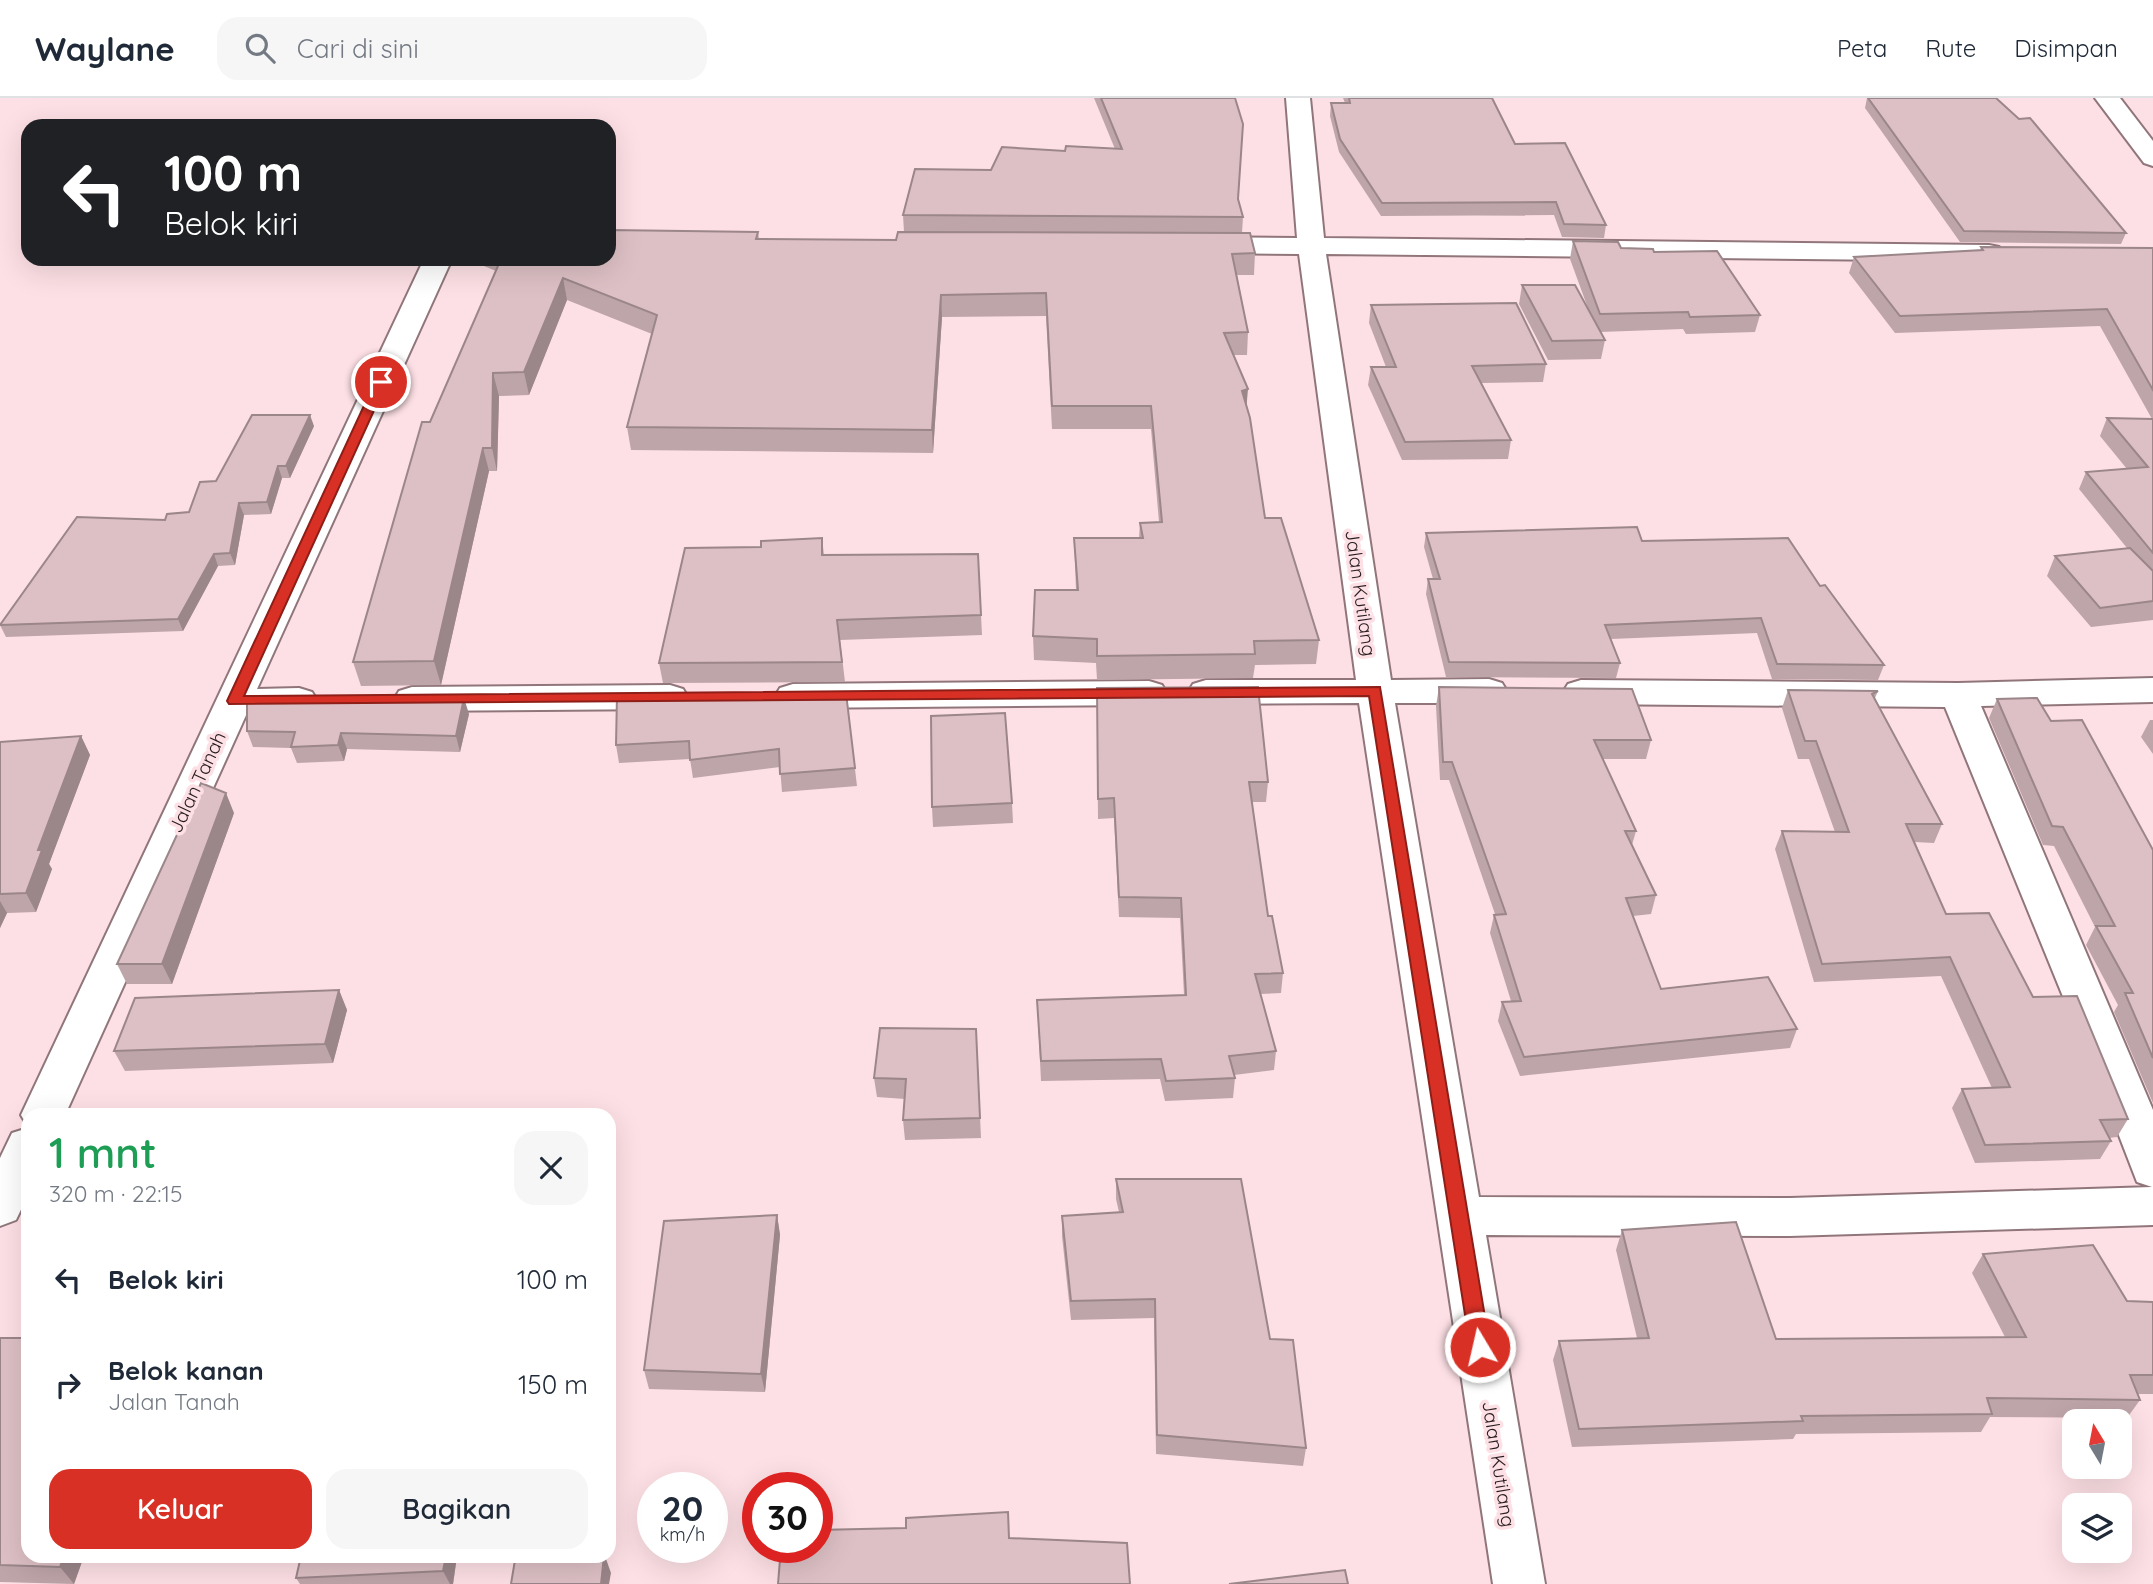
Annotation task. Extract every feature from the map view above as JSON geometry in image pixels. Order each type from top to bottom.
[{"type":"street","name":"Jalan Kutilang","points":[[1298,98],[1311,245],[1375,691],[1519,1584]]},
{"type":"street","points":[[2107,98],[2153,158]]},
{"type":"street","points":[[1174,244],[2015,254]]},
{"type":"street","name":"Jalan Tanah","points":[[46,1108],[435,266]]},
{"type":"street","points":[[763,696],[1375,691],[1958,695],[2153,690]]},
{"type":"street","points":[[1958,695],[2125,1095],[2153,1169]]},
{"type":"street","points":[[374,700],[708,697]]},
{"type":"street","points":[[234,701],[332,700]]},
{"type":"street","points":[[0,1206],[21,1161]]},
{"type":"street","points":[[1459,1216],[1790,1217],[2153,1206]]},
{"type":"building","points":[[1101,98],[1235,98],[1243,124],[1238,199],[1243,217],[903,215],[915,169],[991,170],[1002,147],[1065,151],[1066,146],[1122,149]]},
{"type":"building","points":[[1349,98],[1492,98],[1515,144],[1565,143],[1606,225],[1564,224],[1556,202],[1382,203],[1340,139],[1331,103],[1350,103]]},
{"type":"building","points":[[1868,98],[1996,98],[2019,119],[2030,118],[2126,233],[1964,231]]},
{"type":"building","points":[[616,230],[758,232],[756,239],[896,240],[898,232],[1250,233],[1255,253],[1232,254],[1248,332],[1224,333],[1248,389],[1242,391],[1250,418],[1265,518],[1281,518],[1319,640],[1254,641],[1255,654],[1097,656],[1097,639],[1033,636],[1035,590],[1078,590],[1074,538],[1143,538],[1140,523],[1162,522],[1151,406],[1052,406],[1046,293],[941,295],[932,430],[627,427],[657,315],[563,278],[524,372],[493,373],[492,448],[483,448],[434,661],[353,662],[422,422],[430,422],[498,266],[616,266]]},
{"type":"building","points":[[1573,241],[1618,242],[1621,248],[1653,249],[1654,252],[1717,251],[1760,315],[1690,317],[1688,312],[1600,314]]},
{"type":"building","points":[[1981,247],[2153,248],[2153,390],[2107,309],[1900,316],[1854,257],[1983,250]]},
{"type":"building","points":[[1522,285],[1575,285],[1605,340],[1552,341]]},
{"type":"building","points":[[1516,303],[1546,364],[1472,366],[1511,440],[1405,442],[1371,367],[1396,367],[1371,305]]},
{"type":"building","points":[[252,415],[310,415],[286,466],[278,466],[267,502],[239,503],[230,553],[214,554],[178,619],[0,625],[77,517],[165,520],[167,514],[189,512],[200,482],[216,481]]},
{"type":"building","points":[[2107,418],[2153,419],[2153,553],[2086,472],[2148,467]]},
{"type":"building","points":[[1637,527],[1642,541],[1788,538],[1820,586],[1825,585],[1884,665],[1777,664],[1761,618],[1605,625],[1620,663],[1449,662],[1428,579],[1440,579],[1426,533]]},
{"type":"building","points":[[822,538],[822,555],[978,554],[981,615],[837,620],[842,662],[659,663],[685,548],[761,547],[761,541]]},
{"type":"building","points":[[2130,548],[2153,571],[2153,601],[2100,608],[2055,556]]},
{"type":"building","points":[[1258,687],[1268,782],[1249,782],[1268,916],[1272,916],[1283,973],[1255,974],[1276,1051],[1229,1056],[1235,1078],[1166,1081],[1161,1059],[1041,1061],[1037,1000],[1186,995],[1181,898],[1119,897],[1114,798],[1098,799],[1097,688]]},
{"type":"building","points":[[1439,687],[1632,689],[1651,740],[1594,740],[1636,831],[1625,831],[1656,895],[1626,898],[1661,989],[1768,977],[1797,1029],[1524,1057],[1502,1002],[1521,1001],[1494,915],[1506,914],[1452,762],[1443,762]]},
{"type":"building","points":[[1788,690],[1878,691],[1872,694],[1942,824],[1906,824],[1946,914],[1989,913],[2033,997],[2077,996],[2128,1119],[2100,1120],[2111,1141],[1985,1145],[1962,1089],[2010,1087],[1950,957],[1822,964],[1782,831],[1849,832],[1816,741],[1805,741]]},
{"type":"building","points":[[846,693],[855,768],[780,774],[779,749],[690,760],[689,741],[616,745],[617,695]]},
{"type":"building","points":[[464,698],[456,736],[341,733],[338,745],[291,747],[295,732],[247,731],[247,700]]},
{"type":"building","points":[[2037,698],[2051,721],[2082,720],[2153,850],[2153,1058],[2125,993],[2133,993],[2096,926],[2115,926],[2063,827],[2052,826],[1997,699]]},
{"type":"building","points":[[1005,713],[1012,803],[932,807],[931,716]]},
{"type":"building","points":[[81,736],[38,850],[42,850],[26,893],[0,894],[0,742]]},
{"type":"building","points":[[201,783],[226,793],[162,964],[117,964]]},
{"type":"building","points":[[339,990],[325,1044],[114,1051],[135,998]]},
{"type":"building","points":[[880,1028],[976,1029],[980,1118],[903,1120],[906,1079],[874,1078]]},
{"type":"building","points":[[1116,1179],[1241,1179],[1270,1339],[1293,1340],[1306,1448],[1157,1435],[1155,1299],[1071,1301],[1062,1216],[1123,1212]]},
{"type":"building","points":[[777,1215],[761,1374],[644,1370],[664,1221]]},
{"type":"building","points":[[1736,1222],[1776,1339],[2026,1337],[1983,1254],[2093,1245],[2127,1301],[2153,1302],[2153,1375],[2130,1375],[2140,1400],[1987,1398],[1992,1414],[1801,1416],[1803,1421],[1579,1429],[1559,1341],[1649,1338],[1622,1230]]},
{"type":"building","points":[[0,1338],[21,1338],[21,1563],[61,1563],[60,1567],[0,1565]]},
{"type":"building","points":[[1008,1512],[1009,1538],[1127,1543],[1130,1584],[778,1584],[780,1563],[833,1563],[833,1530],[906,1528],[906,1518]]},
{"type":"building","points":[[299,1563],[445,1563],[443,1571],[296,1578]]},
{"type":"building","points":[[514,1563],[603,1563],[601,1584],[511,1584]]},
{"type":"building","points":[[1345,1570],[1348,1584],[1229,1584]]},
{"type":"route","points":[[381,382],[234,701],[1375,691],[1480,1347]]}]
